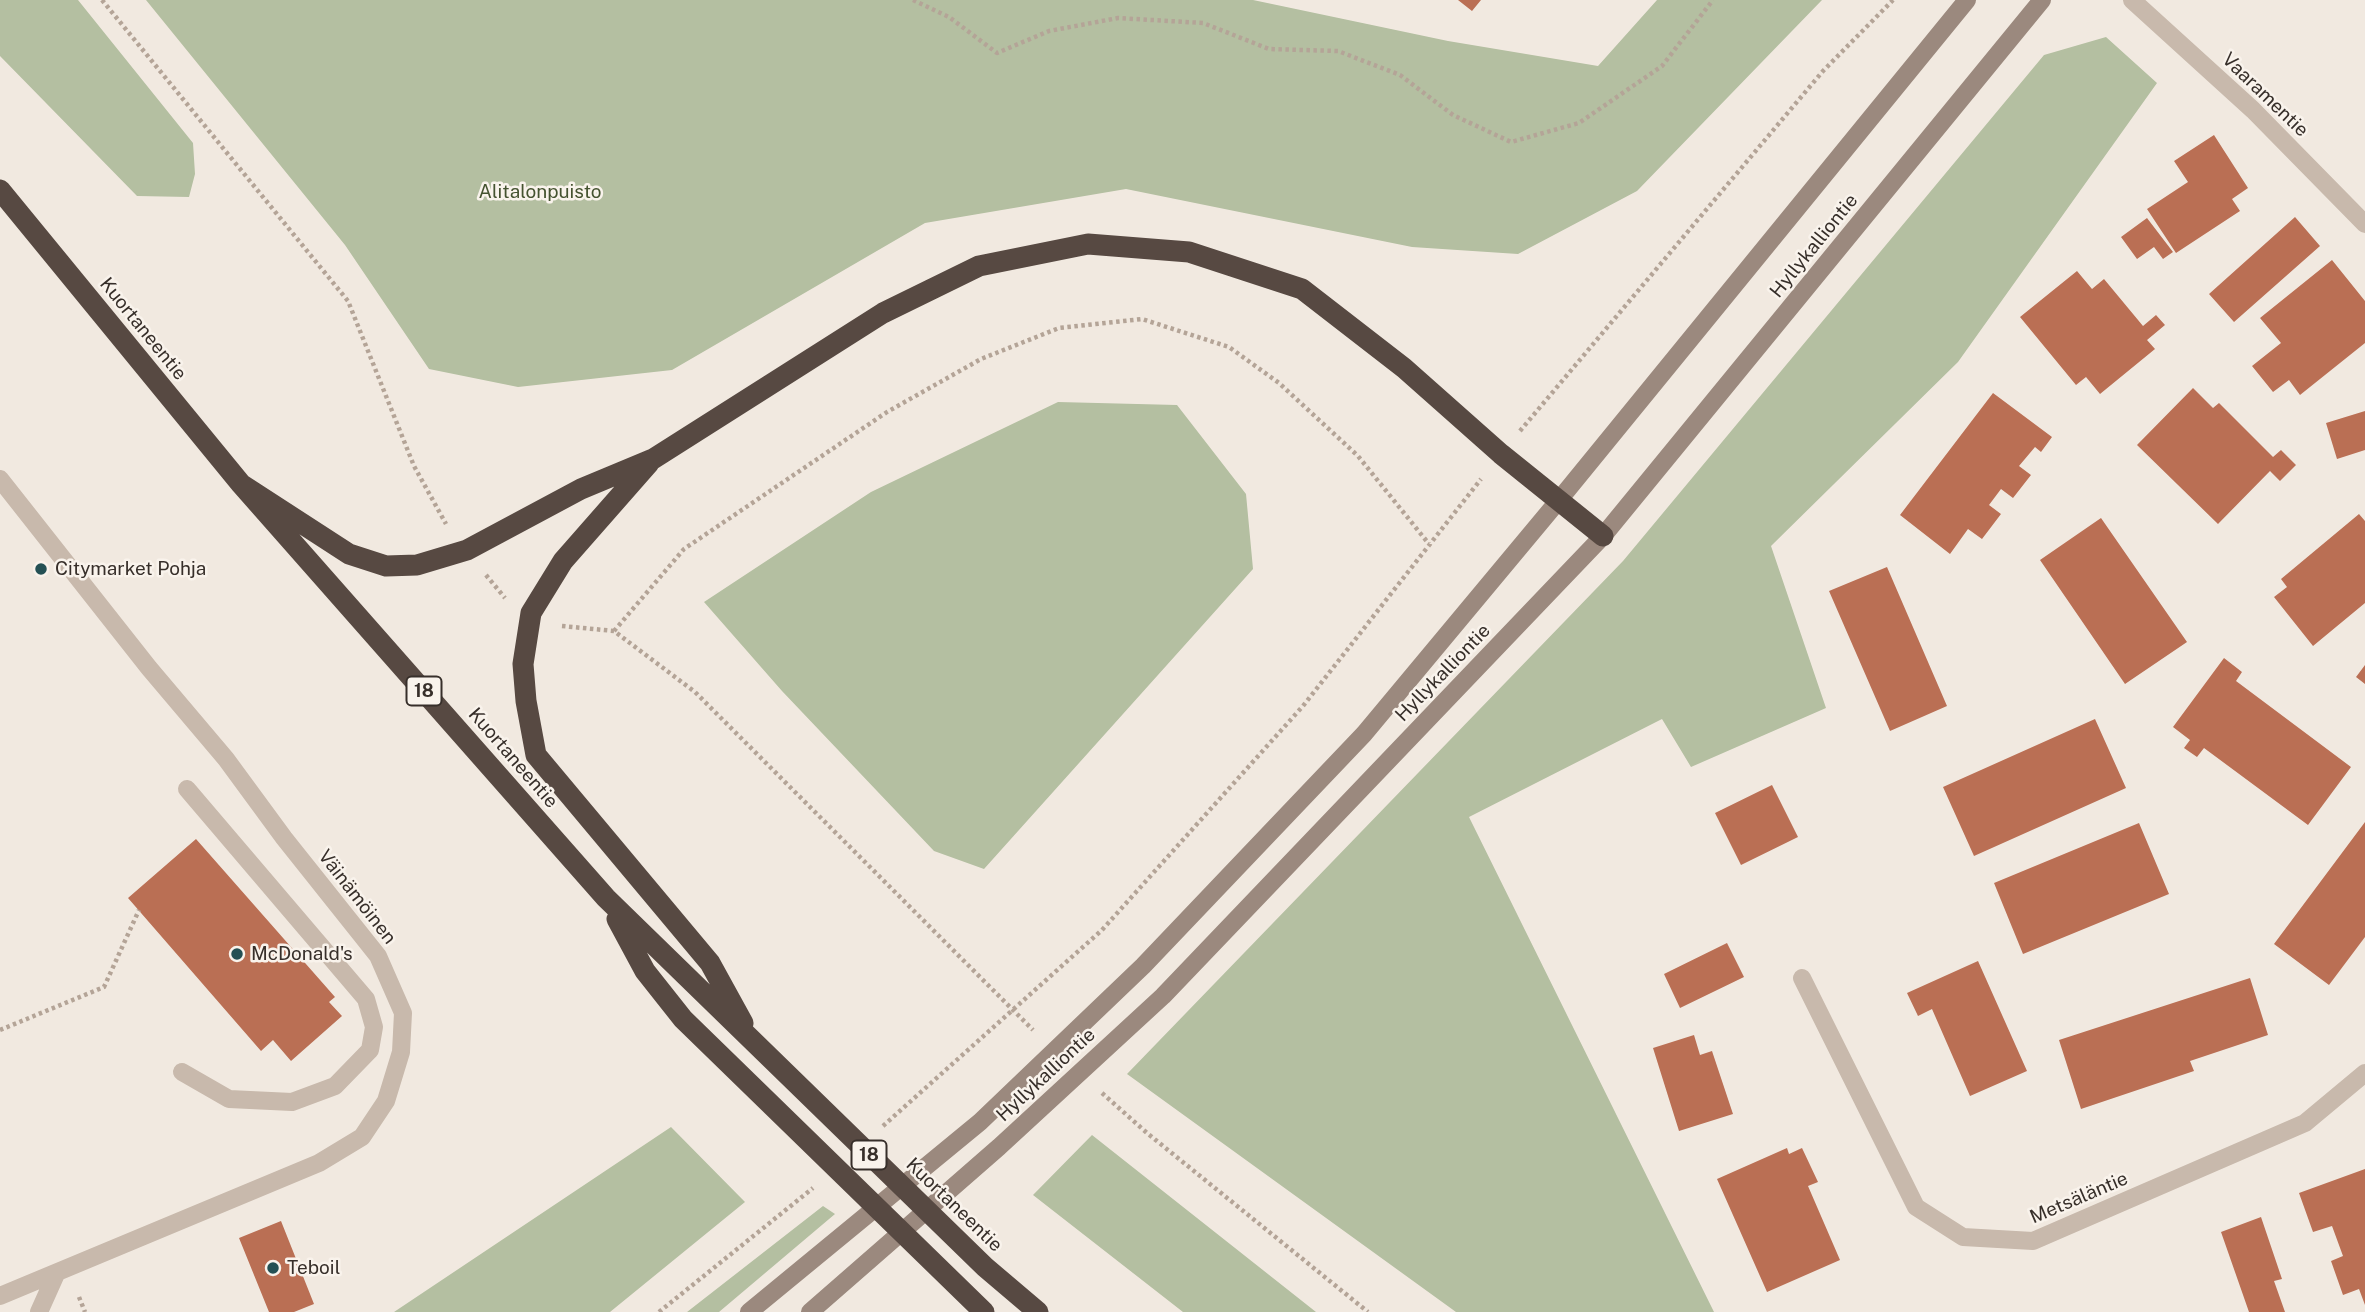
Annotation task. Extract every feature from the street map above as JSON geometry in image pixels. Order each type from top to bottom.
[{"type":"highway","name":"Kuortaneentie","points":[[0,190],[241,484],[606,898],[985,1267],[1038,1312]]},
{"type":"highway","points":[[241,484],[349,554],[386,566],[418,565],[467,550],[581,489],[653,459],[895,307],[979,266],[1088,244],[1189,252],[1302,289],[1404,368],[1501,454],[1603,536]]},
{"type":"highway","points":[[653,459],[564,561],[531,613],[523,664],[526,701],[537,755],[710,963],[754,1044]]},
{"type":"highway","points":[[606,898],[645,971],[682,1019],[984,1312]]},
{"type":"main road","name":"Hyllykalliontie","points":[[749,1312],[980,1122],[1143,966],[1364,734],[1559,500],[1967,0]]},
{"type":"main road","name":"Hyllykalliontie","points":[[810,1312],[999,1147],[1163,996],[1603,536],[2042,0]]},
{"type":"street","name":"Vaaramentie","points":[[2132,0],[2253,110],[2365,224]]},
{"type":"street","name":"Väinämöinen","points":[[0,479],[149,668],[226,759],[284,838],[378,956],[403,1013],[401,1052],[386,1101],[362,1137],[319,1163],[0,1296]]},
{"type":"street","points":[[181,1072],[229,1099],[292,1102],[335,1086],[370,1050],[374,1027],[366,999],[187,789]]},
{"type":"street","name":"Metsäläntie","points":[[1802,978],[1916,1208],[1963,1237],[2033,1241],[2305,1123],[2365,1073]]},
{"type":"street","points":[[39,1312],[56,1274]]},
{"type":"path","points":[[102,0],[348,301],[414,466],[446,523],[509,604],[564,626],[614,631],[695,692],[1040,1036]]},
{"type":"path","points":[[913,0],[948,17],[998,53],[1049,31],[1118,18],[1203,23],[1269,49],[1338,51],[1400,75],[1453,115],[1511,142],[1579,123],[1662,66],[1713,0]]},
{"type":"path","points":[[1556,386],[1823,71],[1893,0]]},
{"type":"path","points":[[614,631],[684,549],[887,412],[981,359],[1059,328],[1142,319],[1229,347],[1279,383],[1358,456],[1429,544]]},
{"type":"path","points":[[874,1133],[1102,930],[1303,706],[1457,508]]},
{"type":"path","points":[[0,1030],[104,987],[139,911]]},
{"type":"path","points":[[1098,1089],[1147,1133],[1368,1312]]},
{"type":"path","points":[[659,1312],[791,1208],[822,1180]]},
{"type":"green space","points":[[0,0],[78,0],[193,143],[195,174],[189,197],[137,196],[0,56]]},
{"type":"green space","name":"Alitalonpuisto","points":[[146,0],[1253,0],[1448,41],[1598,66],[1657,0],[1822,0],[1637,191],[1518,254],[1412,247],[1126,189],[925,223],[672,370],[518,387],[429,369],[345,245]]},
{"type":"green space","points":[[2106,37],[2157,83],[1958,362],[1771,546],[1826,708],[1691,767],[1662,719],[1469,817],[1714,1312],[1456,1312],[1127,1074],[1623,561],[2044,55]]},
{"type":"green space","points":[[1058,402],[1177,405],[1246,494],[1253,569],[984,869],[934,851],[782,691],[704,602],[871,492]]},
{"type":"green space","points":[[671,1127],[745,1202],[610,1312],[394,1312]]},
{"type":"green space","points":[[1092,1135],[1316,1312],[1183,1312],[1033,1195]]},
{"type":"green space","points":[[823,1206],[835,1214],[719,1312],[687,1312]]},
{"type":"building","points":[[1458,0],[1481,0],[1472,11]]},
{"type":"building","points":[[2214,135],[2248,188],[2232,199],[2240,211],[2176,253],[2147,209],[2188,182],[2174,161]]},
{"type":"building","points":[[2295,217],[2320,246],[2234,322],[2209,294]]},
{"type":"building","points":[[2147,218],[2173,252],[2163,259],[2154,247],[2137,259],[2121,237]]},
{"type":"building","points":[[2332,260],[2365,301],[2365,343],[2300,395],[2289,380],[2273,392],[2252,366],[2281,343],[2260,318]]},
{"type":"building","points":[[2077,271],[2092,289],[2104,279],[2143,326],[2156,315],[2165,325],[2147,340],[2155,349],[2100,394],[2086,377],[2076,385],[2020,317]]},
{"type":"building","points":[[2193,388],[2213,408],[2219,403],[2273,457],[2281,450],[2296,465],[2280,481],[2270,471],[2218,524],[2137,445]]},
{"type":"building","points":[[1993,393],[2052,437],[2041,452],[2035,447],[2019,466],[2031,475],[2013,498],[2001,489],[1989,505],[2001,514],[1982,539],[1968,529],[1950,554],[1900,515]]},
{"type":"building","points":[[2365,411],[2365,450],[2337,459],[2326,423]]},
{"type":"building","points":[[2359,514],[2365,521],[2365,603],[2313,646],[2274,597],[2287,587],[2281,579]]},
{"type":"building","points":[[2101,518],[2187,642],[2125,684],[2040,560]]},
{"type":"building","points":[[1887,567],[1947,706],[1890,731],[1829,591]]},
{"type":"building","points":[[2224,658],[2242,672],[2236,681],[2351,767],[2308,825],[2204,748],[2197,757],[2184,748],[2190,740],[2173,727]]},
{"type":"building","points":[[2365,665],[2365,684],[2356,677]]},
{"type":"building","points":[[2095,719],[2126,788],[1974,856],[1943,787]]},
{"type":"building","points":[[1772,785],[1798,837],[1741,865],[1715,813]]},
{"type":"building","points":[[2365,822],[2365,937],[2329,985],[2274,944]]},
{"type":"building","points":[[2139,823],[2169,894],[2023,954],[1994,883]]},
{"type":"building","name":"McDonald's","points":[[196,839],[335,997],[329,1002],[342,1016],[291,1061],[273,1040],[261,1051],[128,898]]},
{"type":"building","points":[[1727,943],[1744,977],[1680,1008],[1664,974]]},
{"type":"building","points":[[1978,961],[2027,1071],[1970,1096],[1932,1009],[1918,1016],[1907,993]]},
{"type":"building","points":[[2250,978],[2268,1035],[2190,1061],[2194,1071],[2081,1109],[2059,1040]]},
{"type":"building","points":[[1694,1035],[1700,1055],[1712,1051],[1733,1114],[1679,1131],[1653,1048]]},
{"type":"building","points":[[1787,1148],[1789,1154],[1802,1148],[1818,1182],[1808,1186],[1840,1260],[1767,1292],[1717,1179]]},
{"type":"building","points":[[2365,1169],[2365,1305],[2359,1289],[2343,1295],[2331,1261],[2343,1256],[2332,1226],[2313,1232],[2299,1193]]},
{"type":"building","points":[[2261,1217],[2282,1279],[2274,1281],[2285,1312],[2249,1312],[2221,1232]]},
{"type":"building","points":[[281,1221],[314,1304],[294,1312],[269,1312],[239,1238]]},
{"type":"place","name":"Citymarket Pohja","points":[[41,569]]},
{"type":"place","name":"McDonald's","points":[[237,954]]},
{"type":"place","name":"Teboil","points":[[273,1268]]}]
